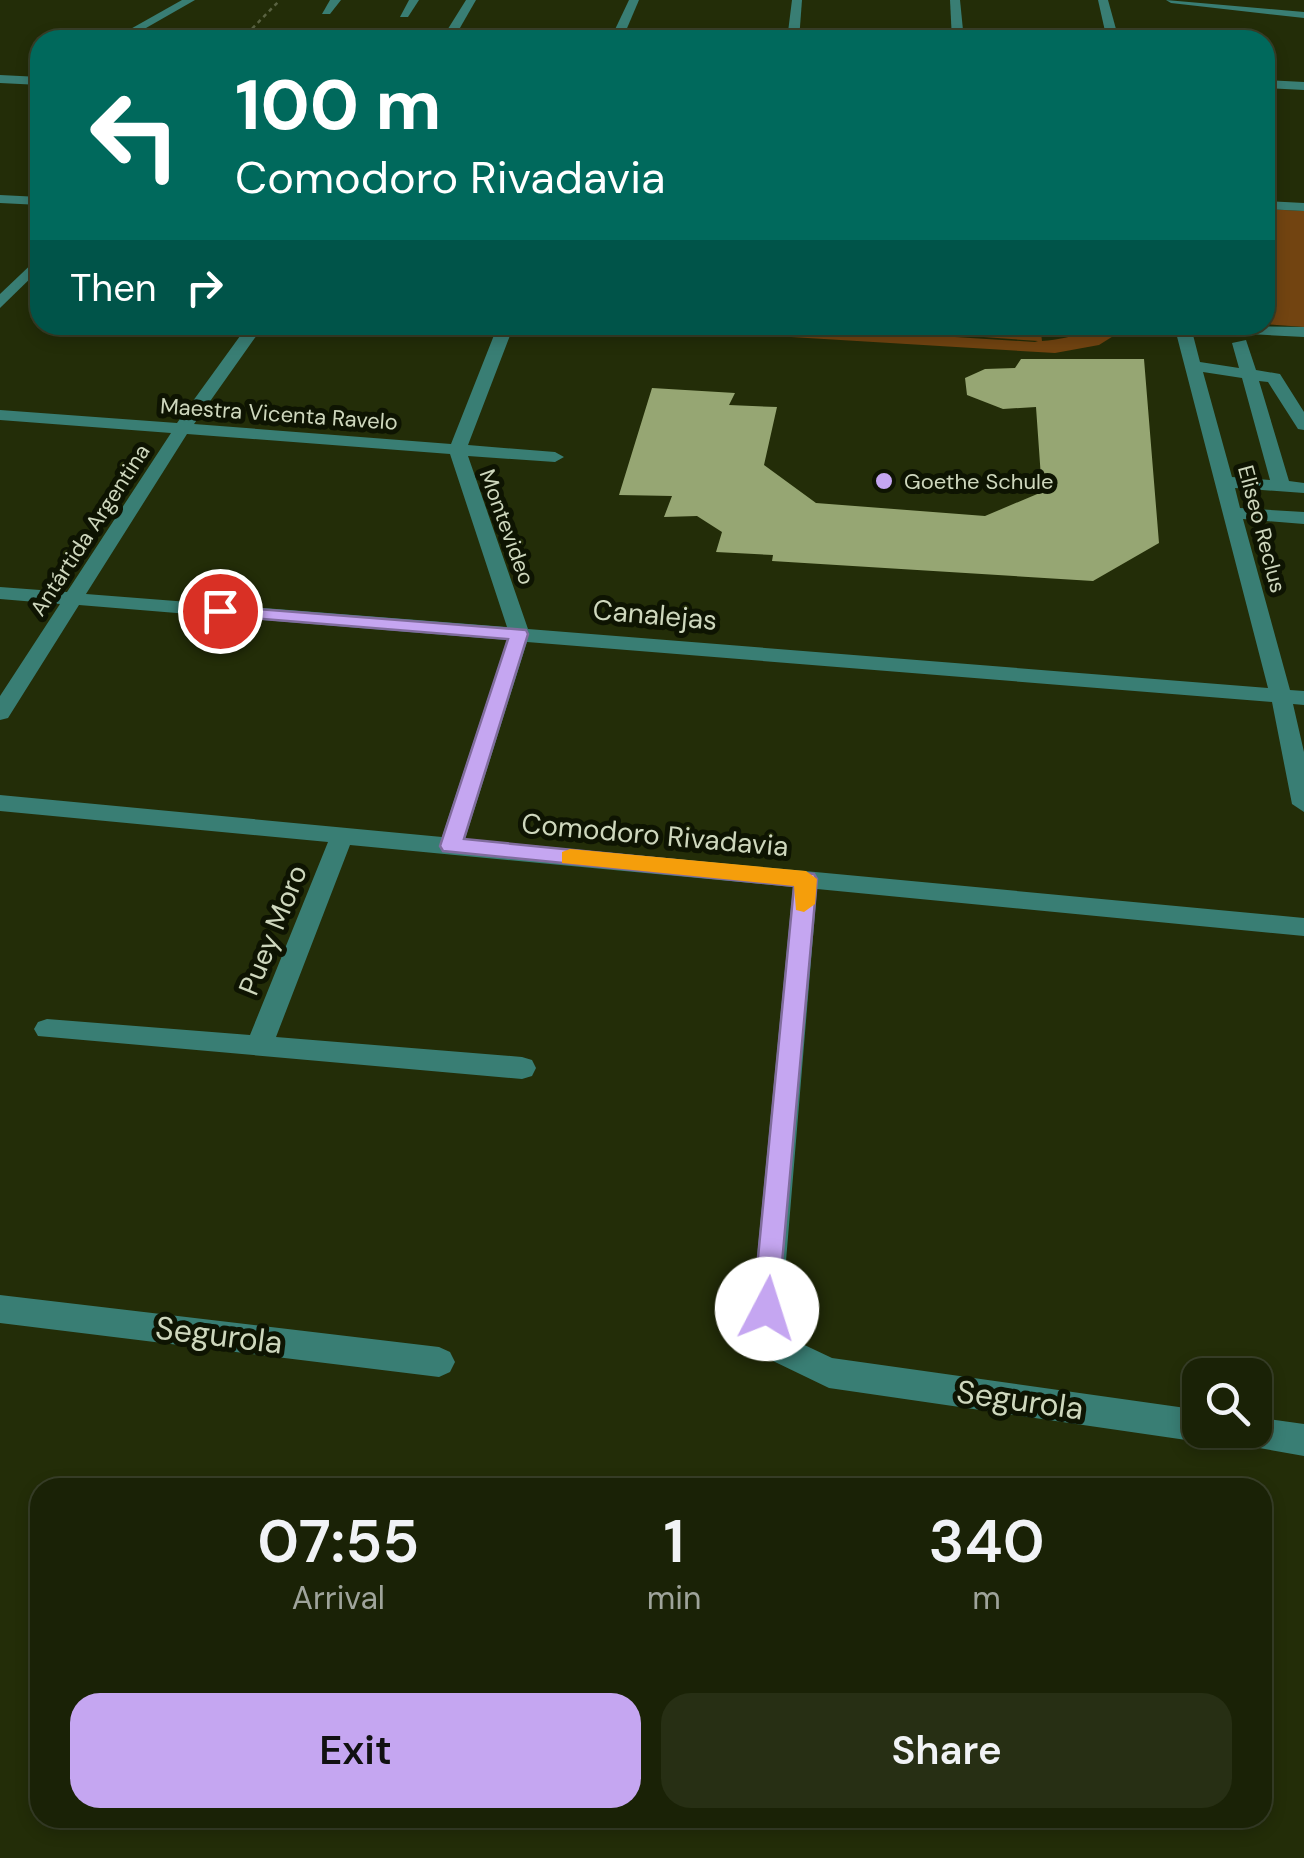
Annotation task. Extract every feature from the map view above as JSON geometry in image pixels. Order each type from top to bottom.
[{"type":"street","points":[[135,30],[190,0]]},
{"type":"street","points":[[326,12],[336,0]]},
{"type":"street","points":[[404,15],[414,0]]},
{"type":"street","points":[[452,30],[471,0]]},
{"type":"street","points":[[620,30],[634,0]]},
{"type":"street","points":[[793,30],[797,0]]},
{"type":"street","points":[[955,0],[957,30]]},
{"type":"street","points":[[1103,0],[1110,30]]},
{"type":"street","points":[[1171,0],[1274,6],[1304,14]]},
{"type":"street","points":[[0,79],[30,80]]},
{"type":"street","points":[[1275,85],[1304,86]]},
{"type":"street","points":[[0,199],[30,200]]},
{"type":"street","points":[[1275,206],[1304,207]]},
{"type":"street","points":[[0,303],[30,271]]},
{"type":"street","points":[[1275,330],[1304,332]]},
{"type":"street","name":"Antártida Argentina","points":[[0,712],[182,429],[249,335]]},
{"type":"street","name":"Montevideo","points":[[502,335],[458,450],[519,634]]},
{"type":"street","name":"Eliseo Reclus","points":[[1185,335],[1232,513],[1292,697],[1304,804]]},
{"type":"street","points":[[1240,342],[1281,486]]},
{"type":"street","points":[[1193,366],[1265,374],[1281,384],[1304,426]]},
{"type":"street","name":"Maestra Vicenta Ravelo","points":[[0,414],[555,457]]},
{"type":"street","points":[[1224,482],[1304,488]]},
{"type":"street","points":[[1232,513],[1304,518]]},
{"type":"street","name":"Canalejas","points":[[0,593],[1292,697]]},
{"type":"street","points":[[451,846],[519,634]]},
{"type":"street","name":"Comodoro Rivadavia","points":[[0,803],[1304,928]]},
{"type":"street","name":"Puey Moro","points":[[259,1046],[342,836]]},
{"type":"street","name":"Segurola","points":[[806,879],[767,1309],[784,1352],[829,1374],[1182,1423]]},
{"type":"street","points":[[47,1029],[522,1068]]},
{"type":"street","name":"Segurola","points":[[0,1309],[438,1362]]},
{"type":"street","points":[[1272,1436],[1304,1440]]},
{"type":"path","points":[[251,30],[280,0]]},
{"type":"shaded area","points":[[1275,210],[1304,211],[1304,327],[1275,325]]},
{"type":"shaded area","points":[[758,335],[924,335],[1035,342],[1038,341],[955,335],[1041,335],[1042,341],[1077,335],[1115,335],[1099,345],[1055,353]]},
{"type":"building","points":[[1021,359],[1144,359],[1159,543],[1093,581],[772,561],[773,555],[716,552],[722,532],[697,516],[664,517],[672,496],[619,495],[652,388],[735,393],[729,405],[777,407],[764,465],[816,503],[985,516],[1042,492],[1036,407],[1003,409],[967,395],[965,378],[985,369],[1015,368]]},
{"type":"slow traffic","points":[[570,857],[806,879],[804,904]]},
{"type":"place","name":"Goethe Schule","points":[[884,481]]},
{"type":"route","points":[[220,611],[519,634],[451,846],[806,879],[767,1309]]}]
